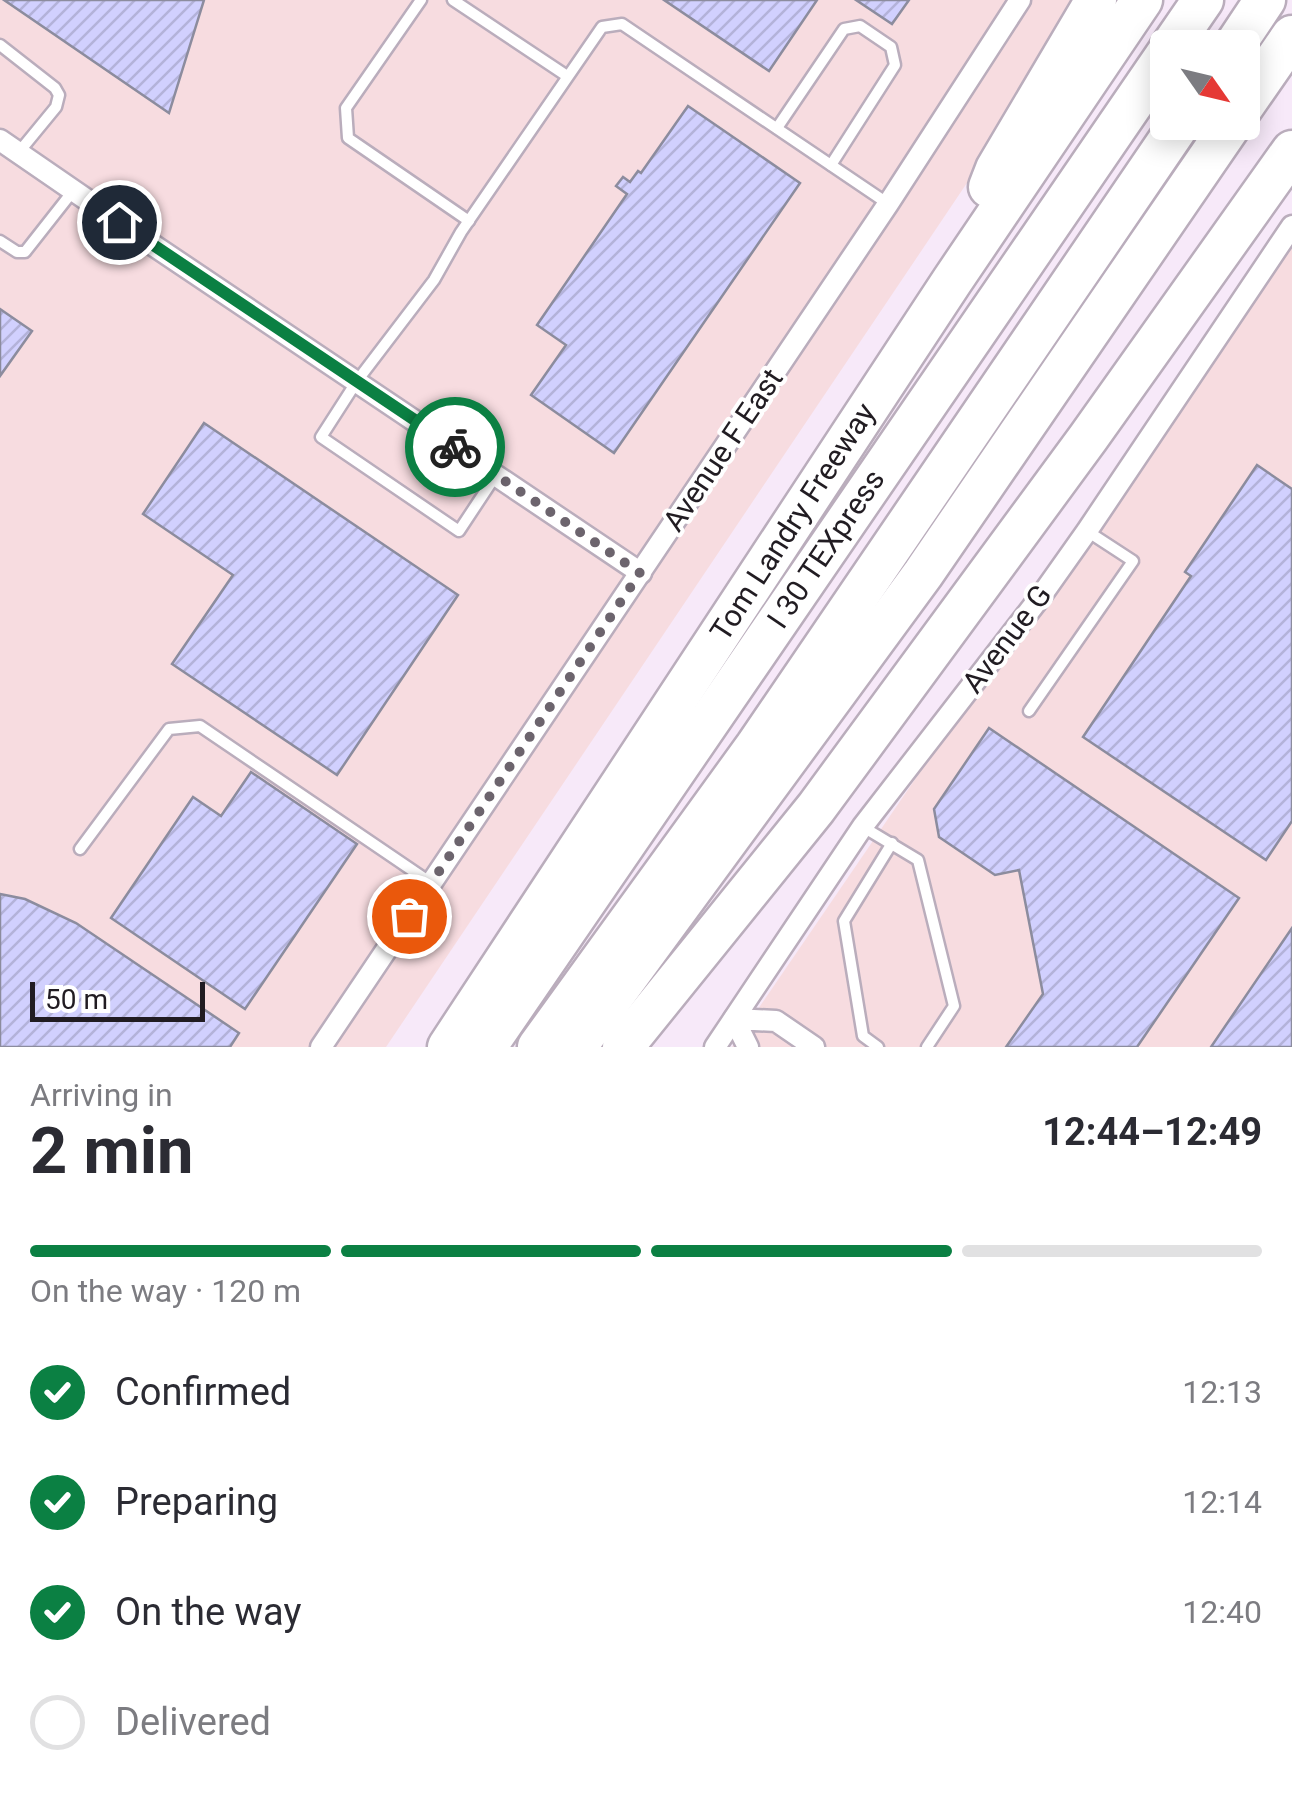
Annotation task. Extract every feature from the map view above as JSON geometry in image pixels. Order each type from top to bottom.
[{"type":"highway","points":[[952,281],[996,169],[1096,0]]},
{"type":"highway","name":"Tom Landry Freeway","points":[[448,1047],[952,281],[1142,0]]},
{"type":"highway","name":"I 30 TEXpress","points":[[1183,30],[1203,0]]},
{"type":"highway","points":[[1244,30],[1265,0]]},
{"type":"highway","points":[[1260,82],[1292,36]]},
{"type":"highway","name":"I 30 TEXpress","points":[[486,1047],[1150,78]]},
{"type":"highway","name":"I 30 TEXpress","points":[[538,1047],[756,746],[1169,140]]},
{"type":"highway","points":[[576,1047],[923,574],[1221,140]]},
{"type":"highway","points":[[623,1047],[816,808],[1088,438],[1292,151]]},
{"type":"highway","points":[[620,984],[756,746]]},
{"type":"street","name":"Avenue F East","points":[[322,1047],[888,204],[1020,0]]},
{"type":"street","points":[[0,140],[640,573]]},
{"type":"street","name":"Avenue G","points":[[715,1047],[863,826],[1087,532],[1292,226]]},
{"type":"street","points":[[748,1047],[734,1019],[776,1020],[814,1047]]},
{"type":"lane","points":[[421,0],[346,108],[348,138],[469,221]]},
{"type":"lane","points":[[453,0],[567,76]]},
{"type":"lane","points":[[496,475],[459,531],[321,437],[357,381],[434,280],[469,221],[602,27],[622,24],[888,204]]},
{"type":"lane","points":[[776,128],[844,28],[860,26],[891,46],[895,64],[831,165]]},
{"type":"lane","points":[[0,45],[55,88],[58,95],[56,106],[18,152]]},
{"type":"lane","points":[[0,241],[17,252],[25,252],[74,190]]},
{"type":"lane","points":[[1029,710],[1133,561],[1087,532]]},
{"type":"lane","points":[[80,849],[170,729],[200,726],[430,883]]},
{"type":"lane","points":[[863,826],[918,860],[954,1006],[927,1047]]},
{"type":"lane","points":[[878,1047],[863,1036],[844,921],[892,843]]},
{"type":"shaded area","points":[[0,0],[1090,0],[386,1047],[0,1047]]},
{"type":"shaded area","points":[[1292,228],[1292,1047],[732,1047]]},
{"type":"building","points":[[4,0],[204,0],[169,113]]},
{"type":"building","points":[[664,0],[817,0],[769,71]]},
{"type":"building","points":[[856,0],[909,0],[892,24]]},
{"type":"building","points":[[688,106],[800,183],[614,453],[531,395],[566,345],[537,325],[627,194],[616,186],[623,177],[630,182],[638,171],[641,173]]},
{"type":"building","points":[[0,309],[32,331],[0,376]]},
{"type":"building","points":[[204,423],[458,595],[337,775],[172,664],[233,575],[143,514]]},
{"type":"building","points":[[1257,465],[1292,489],[1292,821],[1266,860],[1083,737],[1191,576],[1185,572]]},
{"type":"building","points":[[989,728],[1239,898],[1137,1047],[1006,1047],[1043,994],[1019,870],[995,875],[939,837],[934,809]]},
{"type":"building","points":[[251,772],[357,844],[245,1009],[111,918],[193,797],[221,816]]},
{"type":"building","points":[[0,894],[25,899],[76,923],[239,1033],[230,1047],[0,1047]]},
{"type":"building","points":[[1292,928],[1292,1047],[1211,1047]]},
{"type":"way so far","points":[[409,916],[640,573],[455,447]]},
{"type":"route","points":[[119,222],[455,447]]}]
